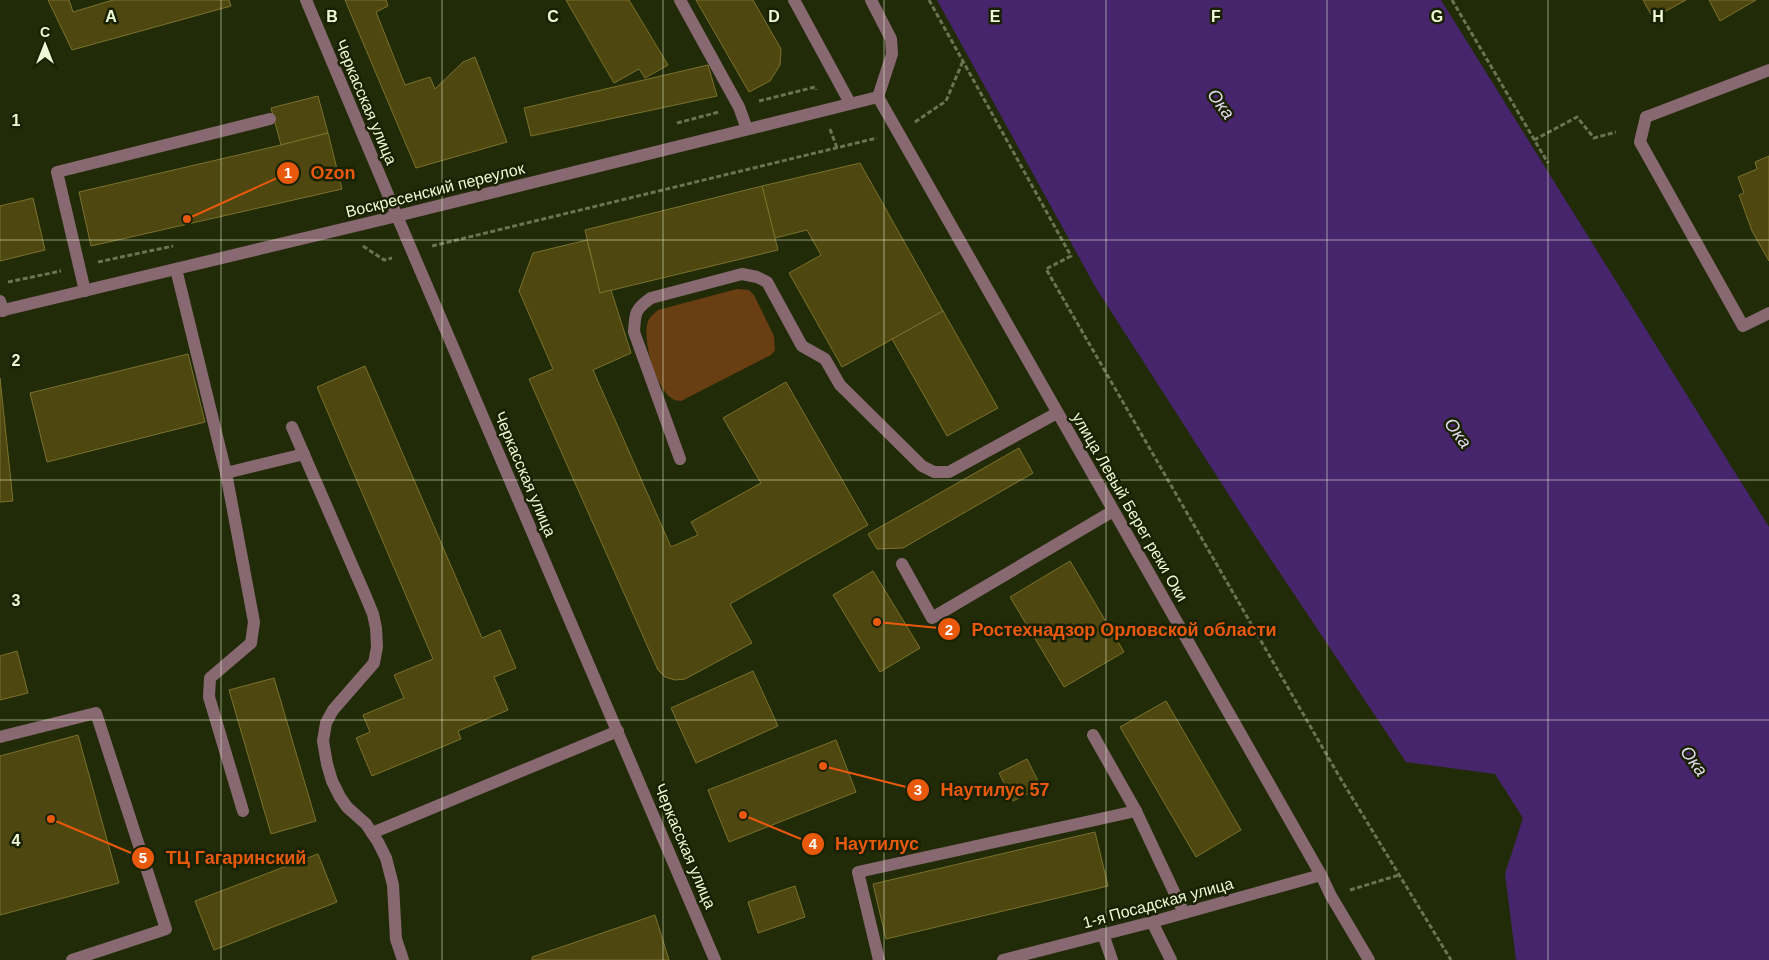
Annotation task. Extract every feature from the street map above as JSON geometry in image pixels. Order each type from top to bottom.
[{"type":"street","name":"Черкасская улица","points":[[306,0],[715,960]]},
{"type":"street","points":[[680,0],[740,107],[747,129]]},
{"type":"street","points":[[794,0],[850,103]]},
{"type":"street","points":[[871,0],[891,38],[892,54],[878,97]]},
{"type":"street","points":[[1769,70],[1646,116],[1640,142],[1743,326],[1769,313]]},
{"type":"street","name":"Воскресенский переулок","points":[[1,308],[84,291],[397,216],[878,97]]},
{"type":"street","name":"улица Левый Берег реки Оки","points":[[878,97],[1320,875],[1330,896],[1369,960]]},
{"type":"street","points":[[84,291],[57,172],[270,119]]},
{"type":"street","points":[[176,269],[226,473],[254,622],[252,642],[210,678],[209,697],[244,811]]},
{"type":"street","points":[[680,459],[634,332],[635,317],[639,306],[651,298],[742,274],[757,277],[768,282],[802,346],[825,359],[840,385],[922,466],[934,472],[949,472],[1057,413]]},
{"type":"street","points":[[292,426],[366,597],[376,628],[377,647],[374,663],[333,710],[326,723],[323,741],[326,764],[340,797],[347,807],[366,824],[386,858],[392,878],[395,902],[396,939],[403,960]]},
{"type":"street","points":[[226,473],[304,454]]},
{"type":"street","points":[[902,564],[932,618],[1113,511]]},
{"type":"street","points":[[0,738],[96,713],[99,722],[166,929],[72,960]]},
{"type":"street","points":[[372,833],[618,731]]},
{"type":"street","points":[[1093,735],[1136,811],[1184,913]]},
{"type":"street","points":[[879,960],[858,872],[1136,811]]},
{"type":"street","name":"1-я Посадская улица","points":[[1003,960],[1152,922],[1320,875]]},
{"type":"street","points":[[1152,922],[1171,960]]},
{"type":"street","points":[[1103,934],[1112,960]]},
{"type":"path","points":[[929,0],[1071,256],[1046,269],[1334,768],[1451,960]]},
{"type":"path","points":[[1452,0],[1548,163]]},
{"type":"path","points":[[361,245],[384,260],[412,251],[898,133],[946,101],[963,61]]},
{"type":"path","points":[[1534,140],[1577,116],[1594,138],[1616,132]]},
{"type":"path","points":[[1330,896],[1399,875]]},
{"type":"shaded area","points":[[737,289],[749,290],[754,295],[774,336],[775,350],[771,355],[681,401],[673,399],[661,385],[651,362],[647,337],[649,319],[658,310]]},
{"type":"water","name":"Ока","points":[[937,0],[1441,0],[1769,527],[1769,960],[1516,960],[1505,874],[1523,818],[1495,774],[1406,762],[1256,537],[1096,288]]},
{"type":"building","points":[[48,0],[69,0],[73,12],[113,0],[229,0],[231,6],[72,50]]},
{"type":"building","points":[[345,0],[386,0],[388,6],[376,12],[405,85],[430,77],[435,89],[463,62],[475,57],[507,142],[416,168]]},
{"type":"building","points":[[566,0],[629,0],[668,65],[645,78],[639,69],[614,83]]},
{"type":"building","points":[[696,0],[753,0],[781,49],[780,65],[770,81],[749,92]]},
{"type":"building","points":[[1643,0],[1686,0],[1653,18]]},
{"type":"building","points":[[1709,0],[1756,0],[1720,21]]},
{"type":"building","points":[[708,65],[717,96],[531,136],[524,108]]},
{"type":"building","points":[[318,96],[328,133],[281,145],[271,108]]},
{"type":"building","points":[[328,133],[342,189],[91,246],[79,192]]},
{"type":"building","points":[[1769,156],[1769,261],[1752,231],[1739,195],[1744,193],[1738,177],[1757,169],[1755,162]]},
{"type":"building","points":[[860,163],[943,311],[842,367],[789,273],[821,255],[807,230],[775,238],[762,186]]},
{"type":"building","points":[[762,186],[778,250],[600,293],[585,230]]},
{"type":"building","points":[[33,198],[45,250],[0,261],[0,206]]},
{"type":"building","points":[[587,240],[600,293],[611,290],[631,353],[593,370],[671,547],[698,535],[691,522],[761,483],[723,418],[786,382],[868,525],[730,604],[752,643],[685,679],[675,680],[665,677],[658,670],[529,379],[553,369],[519,291],[533,253]]},
{"type":"building","points":[[943,311],[998,408],[947,436],[892,339]]},
{"type":"building","points":[[188,354],[205,422],[47,462],[30,393]]},
{"type":"building","points":[[365,366],[482,638],[500,630],[516,668],[494,677],[508,710],[458,731],[461,739],[372,776],[356,738],[370,732],[363,715],[404,698],[394,675],[433,659],[317,387]]},
{"type":"building","points":[[0,378],[13,501],[0,502]]},
{"type":"building","points":[[1019,448],[1033,473],[903,548],[877,549],[868,534]]},
{"type":"building","points":[[1070,561],[1124,652],[1064,687],[1010,597]]},
{"type":"building","points":[[873,571],[920,648],[880,672],[833,595]]},
{"type":"building","points":[[17,651],[28,693],[0,700],[0,656]]},
{"type":"building","points":[[753,671],[778,726],[696,763],[671,708]]},
{"type":"building","points":[[274,678],[316,821],[271,834],[229,690]]},
{"type":"building","points":[[1166,701],[1241,830],[1196,857],[1120,727]]},
{"type":"building","points":[[78,735],[119,883],[0,915],[0,756]]},
{"type":"building","points":[[836,740],[856,792],[729,842],[708,790]]},
{"type":"building","points":[[1027,759],[1041,787],[1013,801],[999,773]]},
{"type":"building","points":[[1095,832],[1108,886],[886,939],[873,884]]},
{"type":"building","points":[[318,854],[337,902],[214,950],[195,901]]},
{"type":"building","points":[[795,886],[805,917],[758,933],[748,902]]},
{"type":"building","points":[[655,915],[669,960],[532,960],[532,957]]},
{"type":"place","name":"Ozon","points":[[187,219]]},
{"type":"place","name":"Ростехнадзор Орловской области","points":[[877,622]]},
{"type":"place","name":"Наутилус 57","points":[[823,766]]},
{"type":"place","name":"Наутилус","points":[[743,815]]},
{"type":"place","name":"ТЦ Гагаринский","points":[[51,819]]}]
